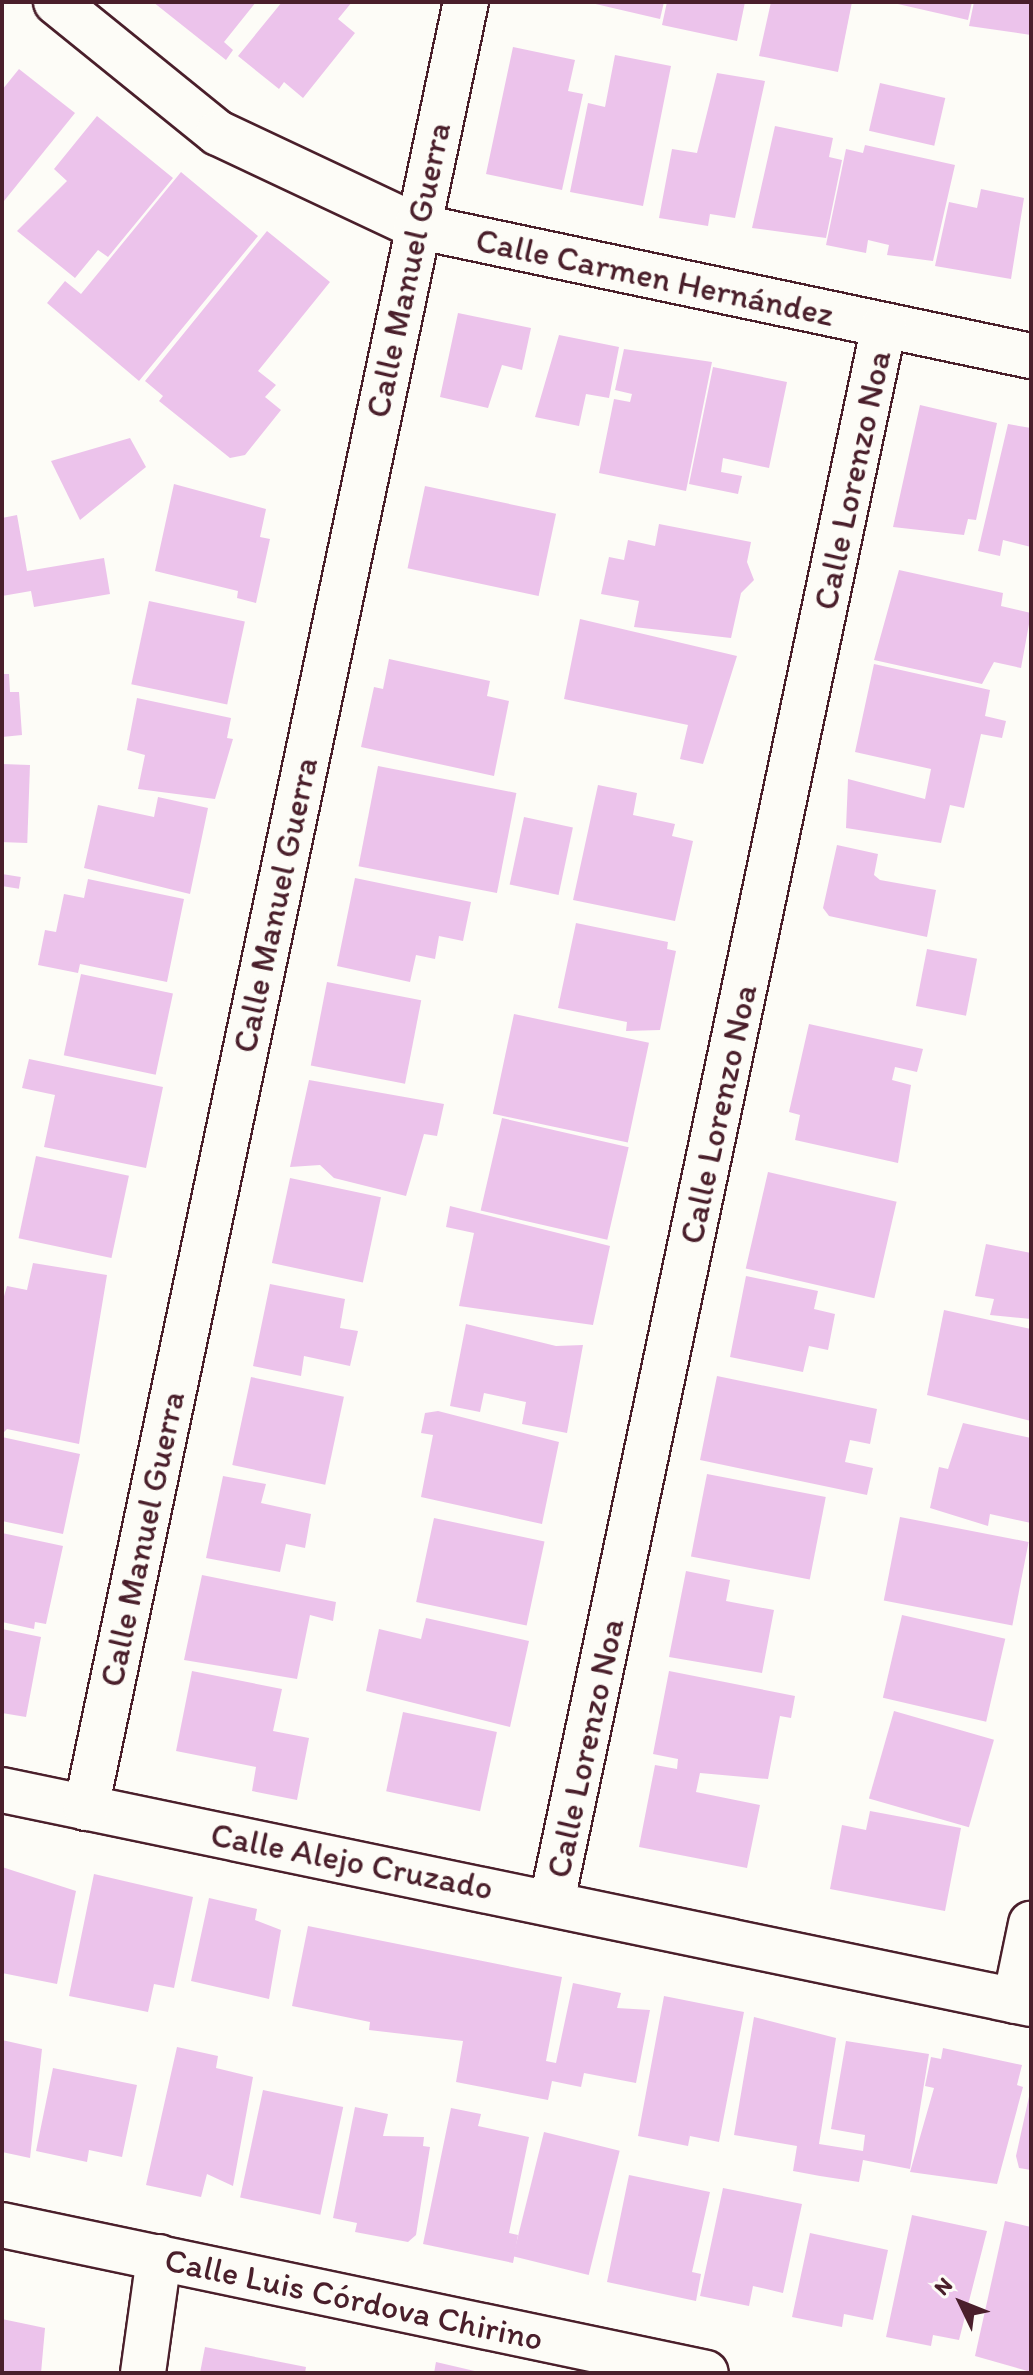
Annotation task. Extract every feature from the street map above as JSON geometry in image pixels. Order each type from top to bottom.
[{"type":"street","name":"Calle Carmen Hernández","points":[[56,2],[218,133],[416,226],[1031,356]]},
{"type":"street","name":"Calle Manuel Guerra","points":[[86,1808],[416,226],[466,2]]},
{"type":"street","name":"Calle Lorenzo Noa","points":[[552,1901],[884,326]]},
{"type":"street","name":"Calle Alejo Cruzado","points":[[2,1790],[552,1901],[1023,2003]]},
{"type":"street","points":[[1023,2003],[1031,1924]]},
{"type":"street","name":"Calle Luis Córdova Chirino","points":[[2,2225],[159,2257],[571,2359],[706,2373]]},
{"type":"street","points":[[143,2373],[159,2257]]},
{"type":"building","points":[[153,2],[256,2],[224,42],[233,50],[226,60]]},
{"type":"building","points":[[282,2],[352,2],[338,19],[355,33],[303,98],[284,82],[279,89],[238,56]]},
{"type":"building","points":[[587,2],[664,2],[660,19]]},
{"type":"building","points":[[667,2],[745,2],[737,41],[662,25]]},
{"type":"building","points":[[771,2],[852,2],[838,72],[759,56]]},
{"type":"building","points":[[889,2],[972,2],[968,20]]},
{"type":"building","points":[[974,2],[1031,2],[1031,35],[969,26]]},
{"type":"building","points":[[513,47],[575,60],[568,91],[583,94],[562,190],[486,174]]},
{"type":"building","points":[[615,55],[671,66],[643,206],[570,192],[588,103],[605,107]]},
{"type":"building","points":[[19,69],[75,113],[4,201],[2,90]]},
{"type":"building","points":[[717,73],[765,81],[735,218],[710,214],[708,226],[659,218],[672,149],[697,153]]},
{"type":"building","points":[[880,83],[945,98],[934,146],[869,131]]},
{"type":"building","points":[[97,116],[173,178],[108,257],[98,250],[75,278],[17,231],[67,181],[54,169]]},
{"type":"building","points":[[775,126],[833,138],[829,157],[842,160],[826,238],[752,228]]},
{"type":"building","points":[[865,145],[955,165],[933,261],[887,255],[889,245],[868,240],[866,253],[826,245],[846,149],[863,153]]},
{"type":"building","points":[[181,172],[258,236],[139,381],[47,303],[65,281],[81,294]]},
{"type":"building","points":[[981,189],[1024,198],[1011,279],[935,266],[949,202],[977,208]]},
{"type":"building","points":[[267,231],[330,282],[258,371],[276,385],[265,397],[281,410],[245,455],[230,458],[159,401],[163,396],[145,381]]},
{"type":"building","points":[[458,313],[531,328],[522,370],[502,365],[488,408],[440,397]]},
{"type":"building","points":[[559,335],[619,347],[609,398],[586,394],[579,426],[535,417]]},
{"type":"building","points":[[624,349],[712,362],[686,491],[599,473],[614,399],[630,402],[632,394],[615,390]]},
{"type":"building","points":[[713,367],[787,382],[769,468],[723,458],[721,472],[742,476],[738,494],[689,484]]},
{"type":"building","points":[[920,405],[997,423],[976,520],[968,519],[964,535],[893,527]]},
{"type":"building","points":[[1008,424],[1031,428],[1031,547],[1003,540],[1000,556],[978,551]]},
{"type":"building","points":[[130,438],[146,467],[80,520],[51,461]]},
{"type":"building","points":[[174,484],[266,509],[260,537],[270,539],[256,603],[237,598],[238,591],[155,571]]},
{"type":"building","points":[[425,486],[556,514],[539,596],[408,568]]},
{"type":"building","points":[[17,515],[27,571],[104,558],[110,594],[34,607],[31,591],[2,596],[2,518]]},
{"type":"building","points":[[659,524],[751,542],[747,562],[754,580],[741,593],[731,638],[634,627],[639,601],[601,594],[609,557],[624,560],[628,540],[655,546]]},
{"type":"building","points":[[899,570],[1003,593],[1001,606],[1031,613],[1021,668],[994,662],[982,684],[874,660]]},
{"type":"building","points":[[149,601],[245,621],[227,705],[131,684]]},
{"type":"building","points":[[580,619],[737,656],[703,764],[680,759],[688,725],[564,699]]},
{"type":"building","points":[[389,659],[490,681],[487,696],[509,701],[494,776],[361,747],[374,687],[383,689]]},
{"type":"building","points":[[874,664],[990,690],[985,716],[1006,721],[1002,738],[981,734],[964,808],[950,805],[941,843],[846,828],[848,779],[925,799],[931,769],[855,752]]},
{"type":"building","points":[[2,674],[9,674],[10,692],[19,692],[22,735],[2,737]]},
{"type":"building","points":[[137,698],[231,718],[227,738],[233,739],[215,799],[138,789],[145,755],[127,750]]},
{"type":"building","points":[[2,764],[30,765],[27,843],[2,842]]},
{"type":"building","points":[[378,766],[516,793],[497,893],[359,866]]},
{"type":"building","points":[[598,785],[637,793],[633,815],[675,824],[672,836],[693,841],[675,921],[573,900]]},
{"type":"building","points":[[158,797],[208,808],[190,894],[84,868],[98,805],[154,817]]},
{"type":"building","points":[[524,817],[573,827],[559,895],[510,884]]},
{"type":"building","points":[[837,845],[878,854],[874,875],[880,880],[936,890],[927,937],[829,916],[823,908]]},
{"type":"building","points":[[2,874],[21,877],[19,889],[2,886]]},
{"type":"building","points":[[355,878],[471,902],[463,941],[439,936],[435,959],[416,955],[410,982],[337,966]]},
{"type":"building","points":[[88,879],[184,899],[167,982],[80,964],[78,973],[38,965],[45,930],[56,932],[64,894],[84,898]]},
{"type":"building","points":[[576,923],[668,942],[667,949],[676,951],[660,1030],[626,1031],[627,1022],[558,1008]]},
{"type":"building","points":[[927,949],[977,959],[966,1016],[916,1006]]},
{"type":"building","points":[[81,974],[173,994],[156,1075],[64,1055]]},
{"type":"building","points":[[327,982],[421,1000],[405,1084],[311,1065]]},
{"type":"building","points":[[514,1014],[649,1043],[628,1142],[493,1114]]},
{"type":"building","points":[[809,1024],[923,1049],[917,1072],[895,1067],[892,1080],[911,1085],[898,1163],[795,1140],[800,1115],[789,1112]]},
{"type":"building","points":[[29,1059],[163,1087],[146,1168],[44,1147],[55,1095],[22,1088]]},
{"type":"building","points":[[309,1080],[444,1104],[437,1136],[424,1134],[406,1196],[334,1178],[320,1165],[290,1167]]},
{"type":"building","points":[[502,1118],[629,1147],[607,1240],[481,1211]]},
{"type":"building","points":[[36,1156],[129,1176],[111,1258],[19,1238]]},
{"type":"building","points":[[768,1172],[897,1202],[874,1298],[746,1268]]},
{"type":"building","points":[[290,1178],[381,1197],[363,1282],[272,1263]]},
{"type":"building","points":[[450,1206],[610,1246],[593,1325],[459,1306],[474,1233],[446,1227]]},
{"type":"building","points":[[986,1244],[1031,1253],[1031,1319],[990,1315],[994,1299],[975,1296]]},
{"type":"building","points":[[33,1263],[107,1275],[79,1444],[7,1429],[2,1434],[2,1303],[7,1286],[27,1290]]},
{"type":"building","points":[[746,1276],[818,1291],[814,1309],[835,1314],[828,1350],[809,1346],[803,1372],[730,1357]]},
{"type":"building","points":[[270,1284],[345,1299],[340,1328],[358,1331],[350,1366],[304,1356],[301,1376],[253,1366]]},
{"type":"building","points":[[944,1310],[1031,1329],[1031,1421],[927,1395]]},
{"type":"building","points":[[466,1324],[556,1346],[583,1345],[567,1433],[522,1424],[526,1402],[484,1393],[480,1412],[450,1406]]},
{"type":"building","points":[[717,1376],[877,1409],[870,1444],[850,1440],[845,1462],[873,1468],[867,1495],[700,1460]]},
{"type":"building","points":[[251,1377],[344,1397],[325,1485],[232,1465]]},
{"type":"building","points":[[438,1411],[559,1442],[542,1524],[421,1497],[433,1435],[421,1433],[425,1413]]},
{"type":"building","points":[[963,1423],[1031,1438],[1031,1523],[990,1514],[988,1526],[930,1508],[939,1467],[948,1469]]},
{"type":"building","points":[[2,1437],[80,1454],[63,1534],[2,1521]]},
{"type":"building","points":[[707,1474],[826,1497],[810,1580],[691,1556]]},
{"type":"building","points":[[223,1476],[266,1484],[261,1503],[311,1514],[305,1548],[286,1544],[280,1572],[206,1558]]},
{"type":"building","points":[[900,1517],[1029,1542],[1012,1625],[884,1600]]},
{"type":"building","points":[[434,1518],[545,1541],[527,1626],[416,1602]]},
{"type":"building","points":[[2,1533],[63,1546],[46,1624],[35,1622],[34,1629],[2,1622]]},
{"type":"building","points":[[686,1571],[730,1580],[726,1601],[774,1610],[762,1673],[669,1657]]},
{"type":"building","points":[[202,1575],[336,1602],[333,1621],[310,1615],[297,1679],[184,1660]]},
{"type":"building","points":[[902,1615],[1005,1639],[986,1722],[883,1698]]},
{"type":"building","points":[[426,1618],[529,1641],[510,1727],[366,1691],[379,1629],[421,1639]]},
{"type":"building","points":[[2,1629],[41,1637],[26,1717],[2,1713]]},
{"type":"building","points":[[192,1671],[282,1689],[273,1731],[309,1738],[297,1800],[252,1791],[256,1767],[176,1751]]},
{"type":"building","points":[[669,1671],[795,1696],[791,1718],[780,1716],[768,1779],[700,1773],[696,1792],[760,1805],[747,1868],[639,1847],[655,1765],[677,1769],[678,1759],[653,1754]]},
{"type":"building","points":[[894,1711],[994,1740],[969,1827],[869,1798]]},
{"type":"building","points":[[403,1712],[497,1732],[480,1811],[386,1791]]},
{"type":"building","points":[[870,1811],[961,1828],[945,1911],[830,1889],[842,1825],[866,1830]]},
{"type":"building","points":[[2,1867],[76,1891],[57,1984],[2,1973]]},
{"type":"building","points":[[94,1874],[193,1897],[174,1988],[154,1984],[148,2012],[69,1996]]},
{"type":"building","points":[[209,1898],[257,1909],[255,1920],[281,1930],[269,1999],[191,1981]]},
{"type":"building","points":[[308,1926],[562,1977],[546,2061],[556,2063],[573,1983],[621,1993],[617,2008],[650,2010],[636,2083],[584,2073],[581,2087],[552,2081],[548,2100],[456,2082],[463,2041],[369,2030],[370,2022],[292,2006]]},
{"type":"building","points":[[664,1996],[744,2012],[719,2142],[690,2136],[688,2146],[638,2136]]},
{"type":"building","points":[[754,2017],[836,2038],[819,2144],[863,2151],[865,2135],[831,2129],[846,2041],[929,2054],[910,2169],[863,2160],[859,2182],[793,2171],[797,2146],[734,2135]]},
{"type":"building","points":[[2,2040],[42,2049],[30,2158],[2,2152]]},
{"type":"building","points":[[177,2047],[218,2056],[216,2068],[253,2077],[233,2186],[207,2174],[201,2197],[146,2185]]},
{"type":"building","points":[[943,2048],[1022,2065],[1017,2085],[1023,2087],[997,2184],[910,2172],[934,2088],[925,2086],[931,2057],[941,2059]]},
{"type":"building","points":[[53,2068],[137,2085],[122,2157],[89,2150],[87,2162],[36,2151]]},
{"type":"building","points":[[263,2090],[343,2107],[320,2215],[240,2198]]},
{"type":"building","points":[[1030,2092],[1031,2170],[1019,2168],[1016,2156]]},
{"type":"building","points":[[355,2107],[388,2114],[383,2136],[424,2137],[423,2146],[430,2147],[416,2235],[408,2242],[355,2232],[357,2223],[333,2218]]},
{"type":"building","points":[[451,2108],[481,2114],[478,2126],[529,2137],[509,2233],[518,2235],[513,2263],[423,2244]]},
{"type":"building","points":[[544,2132],[620,2151],[589,2275],[513,2256]]},
{"type":"building","points":[[629,2175],[710,2192],[692,2272],[701,2274],[696,2301],[607,2282]]},
{"type":"building","points":[[723,2188],[802,2204],[783,2293],[753,2286],[749,2306],[700,2296]]},
{"type":"building","points":[[912,2215],[987,2231],[959,2340],[933,2335],[931,2346],[886,2337]]},
{"type":"building","points":[[1005,2221],[1031,2227],[1031,2372],[975,2356]]},
{"type":"building","points":[[810,2233],[888,2250],[873,2320],[844,2314],[842,2327],[792,2317]]},
{"type":"building","points":[[2,2319],[45,2328],[41,2373],[2,2373]]},
{"type":"building","points":[[205,2347],[306,2367],[305,2373],[200,2373]]},
{"type":"building","points":[[436,2362],[479,2372],[479,2373],[434,2373]]}]
